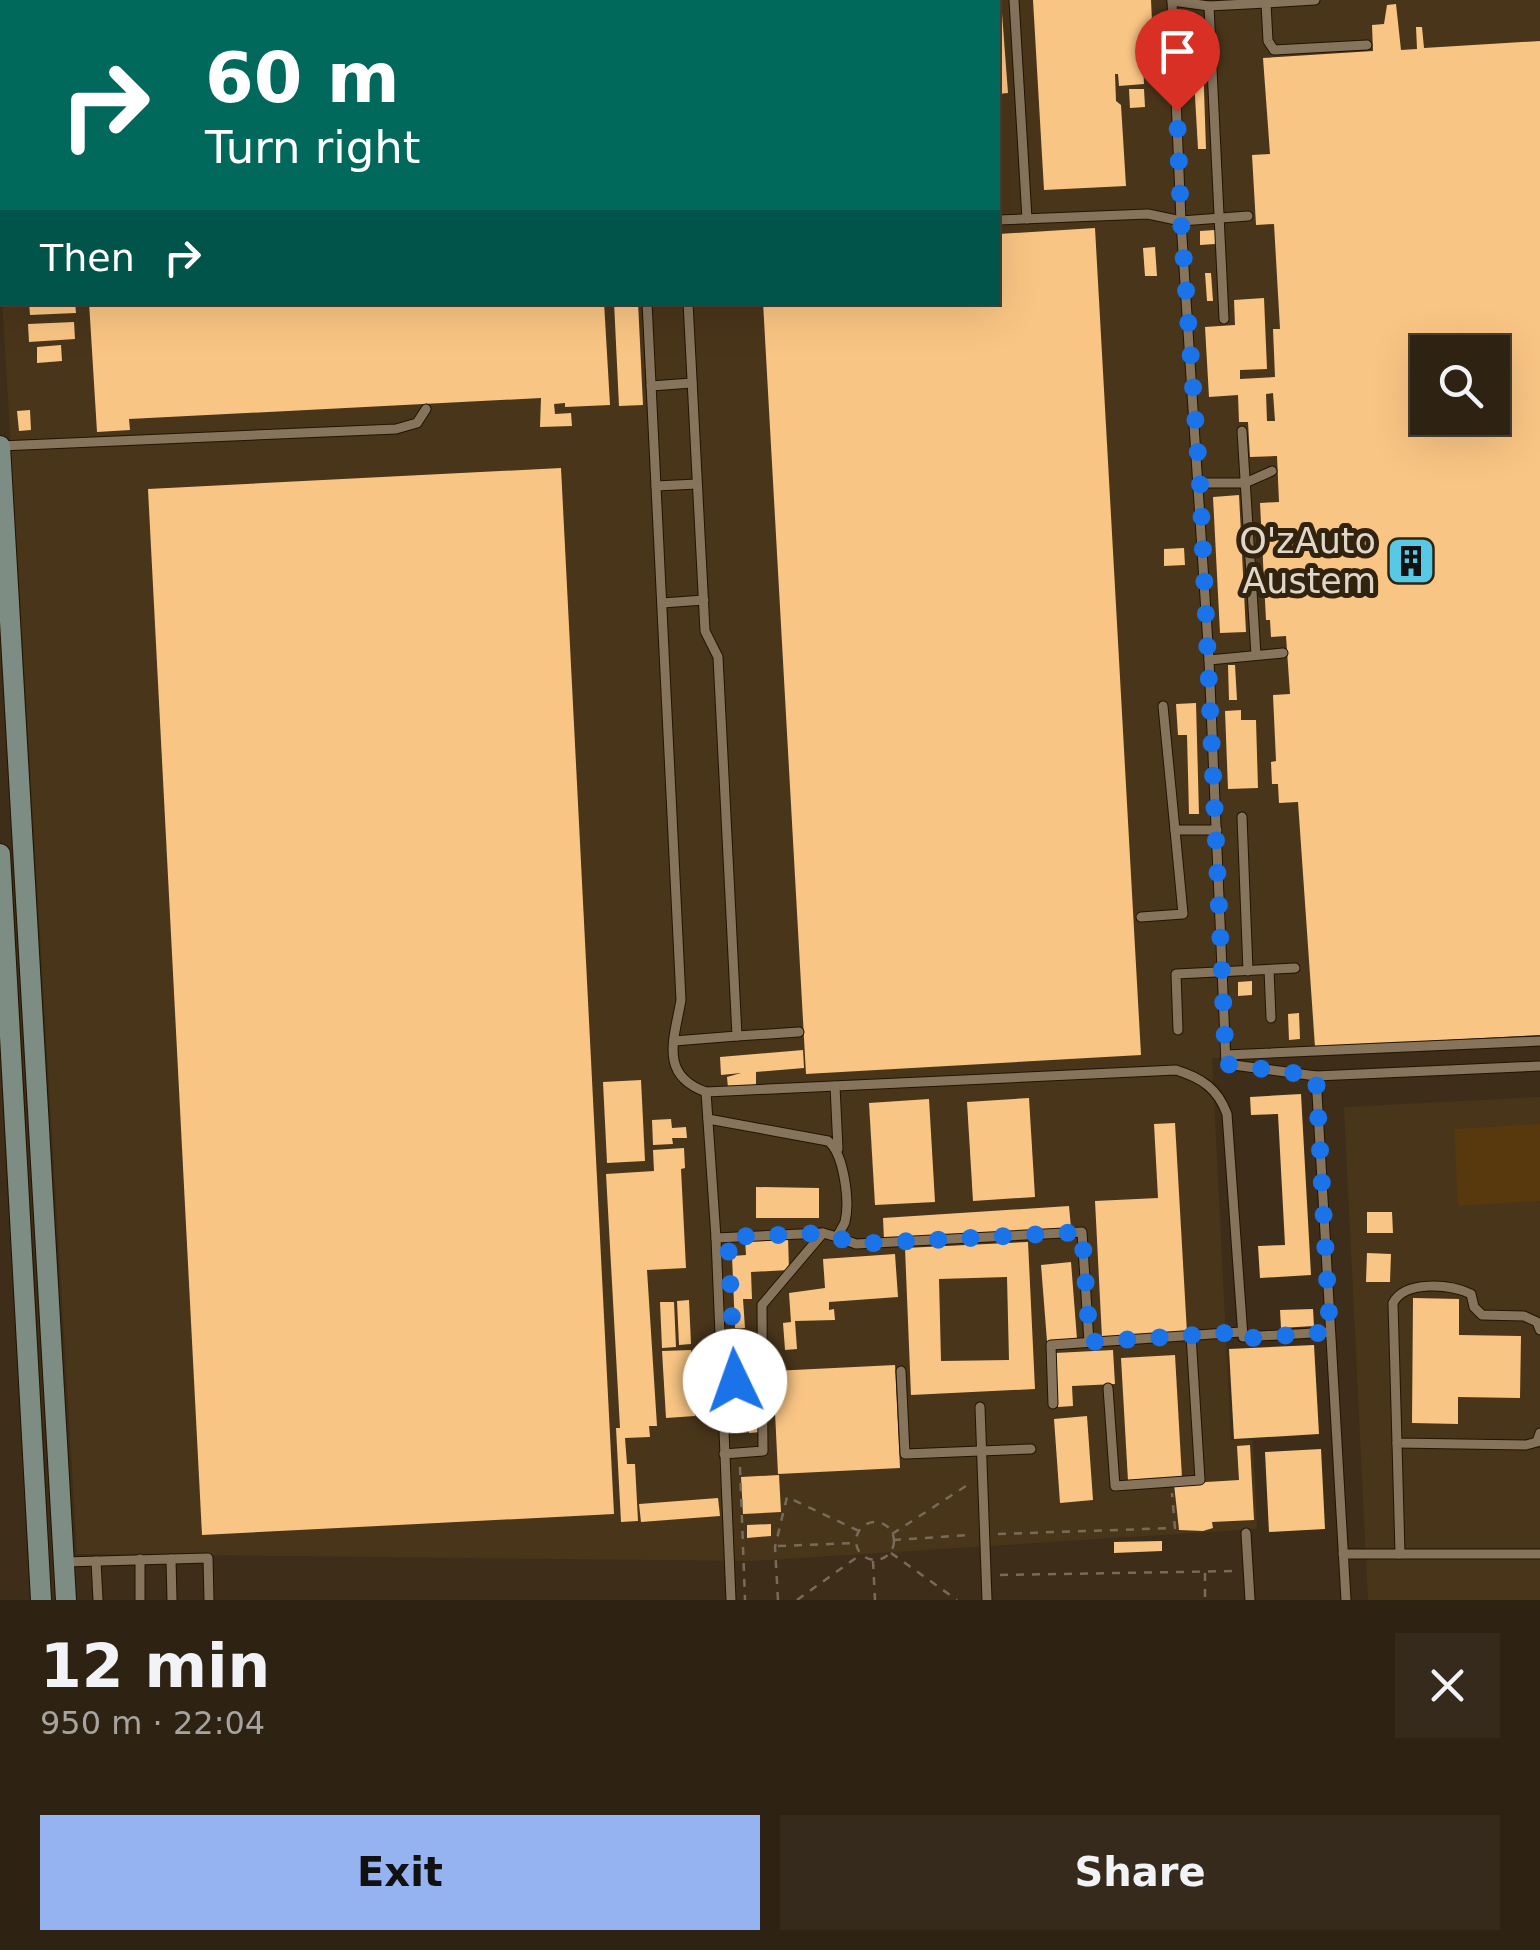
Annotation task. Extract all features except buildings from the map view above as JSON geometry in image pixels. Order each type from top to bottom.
[{"type":"main road","points":[[0,446],[66,1600]]},
{"type":"main road","points":[[0,854],[41,1600]]},
{"type":"main road","points":[[13,1086],[37,1085]]},
{"type":"lane","points":[[1014,0],[1027,219]]},
{"type":"lane","points":[[1315,0],[1209,6],[1172,1],[1181,221],[1209,660],[1226,1064],[1316,1076],[1540,1066]]},
{"type":"lane","points":[[1266,3],[1268,42],[1274,50],[1367,45]]},
{"type":"lane","points":[[1209,6],[1224,319]]},
{"type":"lane","points":[[1000,220],[1148,214],[1181,221],[1248,216]]},
{"type":"lane","points":[[647,305],[681,1000],[672,1052],[678,1076],[689,1086],[706,1092],[1176,1070],[1200,1078],[1221,1097],[1228,1114],[1243,1337],[1330,1332]]},
{"type":"lane","points":[[688,305],[705,630],[718,657],[738,1036]]},
{"type":"lane","points":[[651,386],[692,383]]},
{"type":"lane","points":[[0,446],[396,428],[418,424],[426,409]]},
{"type":"lane","points":[[1242,431],[1256,655]]},
{"type":"lane","points":[[1200,483],[1245,484],[1272,470]]},
{"type":"lane","points":[[656,486],[698,484]]},
{"type":"lane","points":[[662,602],[704,600]]},
{"type":"lane","points":[[1209,660],[1283,653]]},
{"type":"lane","points":[[1140,917],[1183,914],[1164,706]]},
{"type":"lane","points":[[1242,817],[1248,971]]},
{"type":"lane","points":[[1175,830],[1217,830]]},
{"type":"lane","points":[[1178,1030],[1176,974],[1295,968]]},
{"type":"lane","points":[[1268,970],[1271,1018]]},
{"type":"lane","points":[[674,1041],[799,1032]]},
{"type":"lane","points":[[1226,1055],[1540,1041]]},
{"type":"lane","points":[[1316,1076],[1346,1600]]},
{"type":"lane","points":[[836,1086],[845,1221],[837,1237]]},
{"type":"lane","points":[[706,1092],[731,1600]]},
{"type":"lane","points":[[708,1119],[828,1140],[838,1149]]},
{"type":"lane","points":[[716,1238],[823,1233],[856,1244],[1082,1232],[1090,1342]]},
{"type":"lane","points":[[724,1454],[763,1450],[762,1305],[823,1233]]},
{"type":"lane","points":[[1400,1554],[1393,1303],[1398,1293],[1408,1288],[1461,1289],[1471,1294],[1474,1307],[1482,1315],[1524,1316],[1537,1322],[1540,1330]]},
{"type":"lane","points":[[1053,1404],[1051,1345],[1241,1332]]},
{"type":"lane","points":[[1108,1388],[1115,1486],[1200,1480],[1191,1335]]},
{"type":"lane","points":[[901,1371],[905,1454],[1031,1449]]},
{"type":"lane","points":[[980,1408],[988,1600]]},
{"type":"lane","points":[[1397,1443],[1526,1445],[1537,1442],[1540,1434]]},
{"type":"lane","points":[[1246,1533],[1250,1600]]},
{"type":"lane","points":[[1343,1554],[1540,1554]]},
{"type":"lane","points":[[64,1562],[208,1558],[209,1600]]},
{"type":"lane","points":[[140,1559],[140,1600]]},
{"type":"lane","points":[[172,1559],[172,1600]]},
{"type":"lane","points":[[96,1561],[98,1600]]},
{"type":"path","points":[[736,1394],[745,1600]]},
{"type":"path","points":[[890,1552],[893,1537],[982,1474]]},
{"type":"path","points":[[893,1537],[1175,1528],[1171,1482]]},
{"type":"path","points":[[778,1600],[775,1546],[787,1497],[859,1531]]},
{"type":"path","points":[[873,1560],[862,1554],[856,1543],[859,1531],[868,1523],[880,1522],[893,1537]]},
{"type":"path","points":[[775,1546],[856,1543]]},
{"type":"path","points":[[873,1560],[890,1552]]},
{"type":"path","points":[[890,1552],[957,1600]]},
{"type":"path","points":[[797,1600],[862,1554]]},
{"type":"path","points":[[873,1560],[875,1600]]},
{"type":"path","points":[[986,1575],[1248,1571]]},
{"type":"path","points":[[1204,1572],[1205,1600]]},
{"type":"shaded area","points":[[1000,0],[1540,0],[1540,1044],[1212,1058],[1231,1440],[1253,1440],[1257,1529],[754,1561],[77,1554],[2,305],[1000,305]]},
{"type":"shaded area","points":[[1540,1097],[1540,1600],[1368,1600],[1344,1107]]},
{"type":"shaded area","points":[[1540,1124],[1540,1201],[1458,1206],[1454,1129]]},
{"type":"place","name":"O'zAuto Austem","points":[[1411,561]]},
{"type":"route","points":[[735,1381],[728,1237],[823,1233],[856,1244],[1082,1232],[1090,1342],[1241,1332],[1243,1337],[1251,1338],[1330,1332],[1316,1076],[1226,1064],[1200,483],[1177,111]]}]
